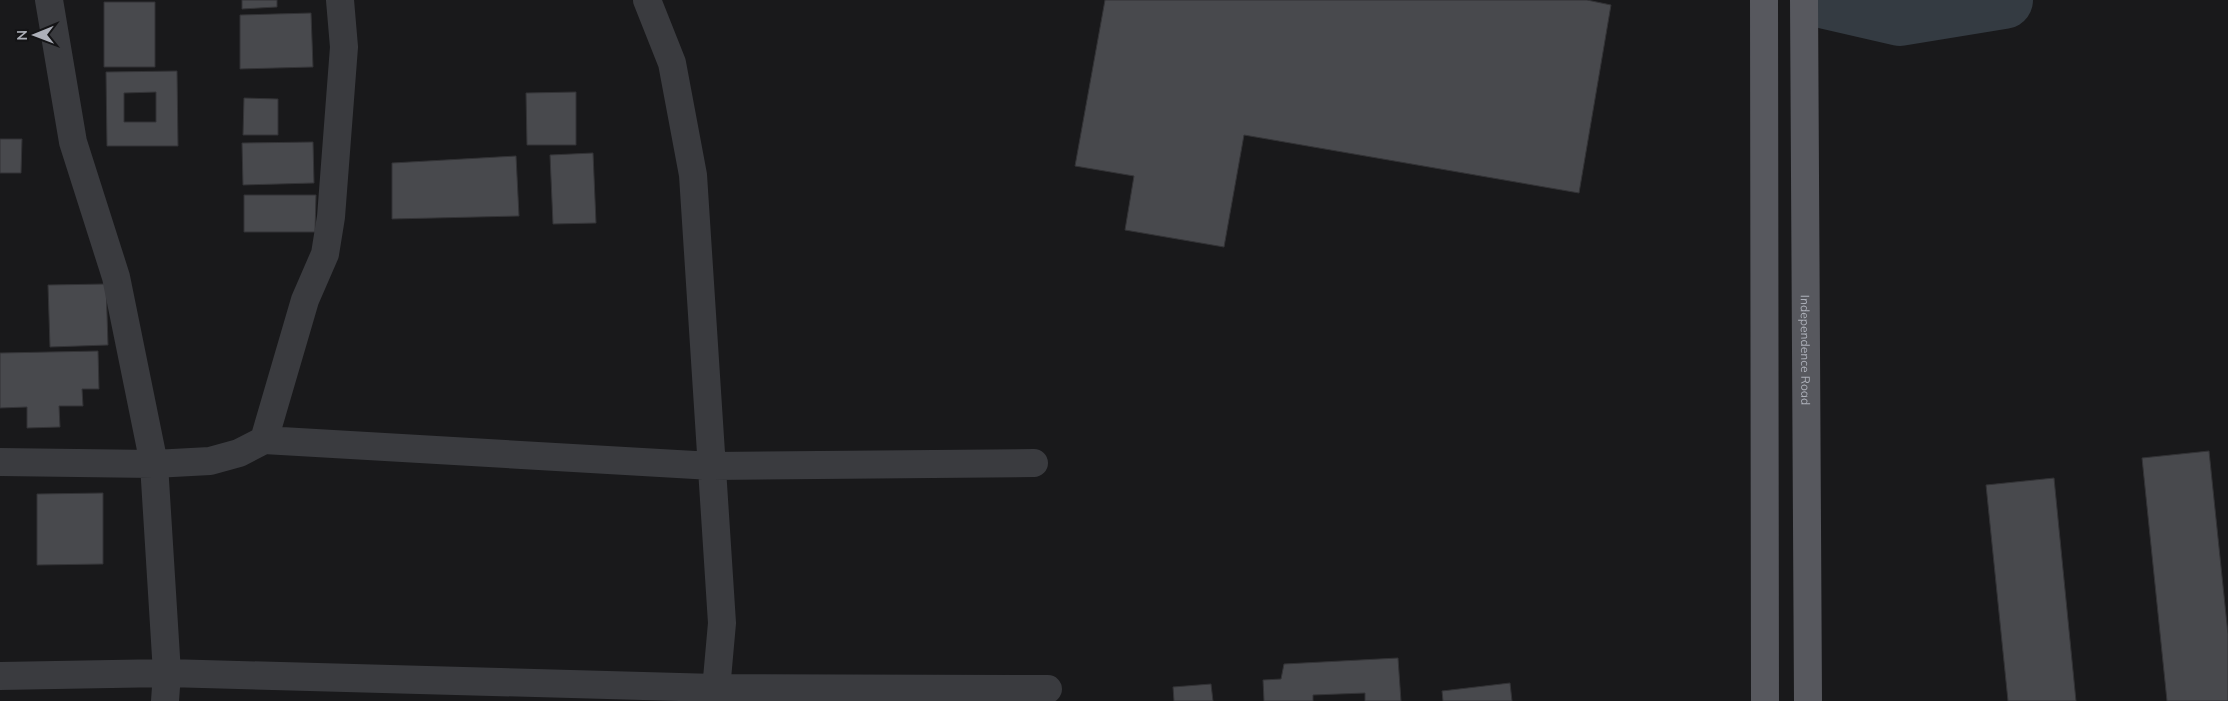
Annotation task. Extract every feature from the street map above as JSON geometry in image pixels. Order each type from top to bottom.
[{"type":"main road","name":"Independence Road","points":[[1804,0],[1808,701]]},
{"type":"main road","points":[[1764,3],[1765,701]]},
{"type":"street","points":[[49,0],[73,142],[116,277],[154,464],[166,673],[165,701]]},
{"type":"street","points":[[264,440],[305,300],[325,254],[331,217],[344,47],[340,0]]},
{"type":"street","points":[[647,0],[672,63],[693,175],[722,623],[716,695]]},
{"type":"street","points":[[0,462],[154,464],[210,461],[239,453],[264,440],[712,466],[1034,463]]},
{"type":"street","points":[[0,676],[166,673],[716,695],[1048,689]]},
{"type":"building","points":[[242,0],[277,0],[277,7],[242,9]]},
{"type":"building","points":[[1105,0],[1587,0],[1611,5],[1579,193],[1244,135],[1224,247],[1125,230],[1134,176],[1075,166]]},
{"type":"building","points":[[104,2],[155,2],[155,67],[104,67]]},
{"type":"building","points":[[311,13],[313,67],[240,69],[240,15]]},
{"type":"building","points":[[177,71],[178,146],[107,146],[106,72]],"holes":[[[156,92],[156,122],[124,122],[124,93]]]},
{"type":"building","points":[[576,92],[576,145],[527,145],[526,93]]},
{"type":"building","points":[[244,98],[278,99],[278,135],[243,135]]},
{"type":"building","points":[[0,139],[22,139],[21,173],[0,173]]},
{"type":"building","points":[[313,142],[314,183],[243,185],[242,143]]},
{"type":"building","points":[[593,153],[596,223],[553,224],[550,155]]},
{"type":"building","points":[[516,156],[519,216],[392,219],[392,163]]},
{"type":"building","points":[[244,195],[316,195],[315,232],[244,232]]},
{"type":"building","points":[[106,284],[108,345],[50,347],[48,285]]},
{"type":"building","points":[[98,351],[99,389],[82,389],[83,406],[59,406],[60,427],[27,428],[27,407],[0,408],[0,353]]},
{"type":"building","points":[[2209,451],[2228,634],[2228,701],[2167,701],[2142,458]]},
{"type":"building","points":[[2054,478],[2076,701],[2008,701],[1986,485]]},
{"type":"building","points":[[103,493],[103,564],[37,565],[37,494]]},
{"type":"building","points":[[1398,658],[1401,701],[1365,701],[1365,693],[1313,695],[1313,701],[1264,701],[1263,680],[1281,679],[1284,664]]},
{"type":"building","points":[[1510,683],[1512,701],[1443,701],[1442,691]]},
{"type":"building","points":[[1211,684],[1213,701],[1174,701],[1173,687]]},
{"type":"waterway","points":[[1826,0],[1900,17],[2004,0]]}]
